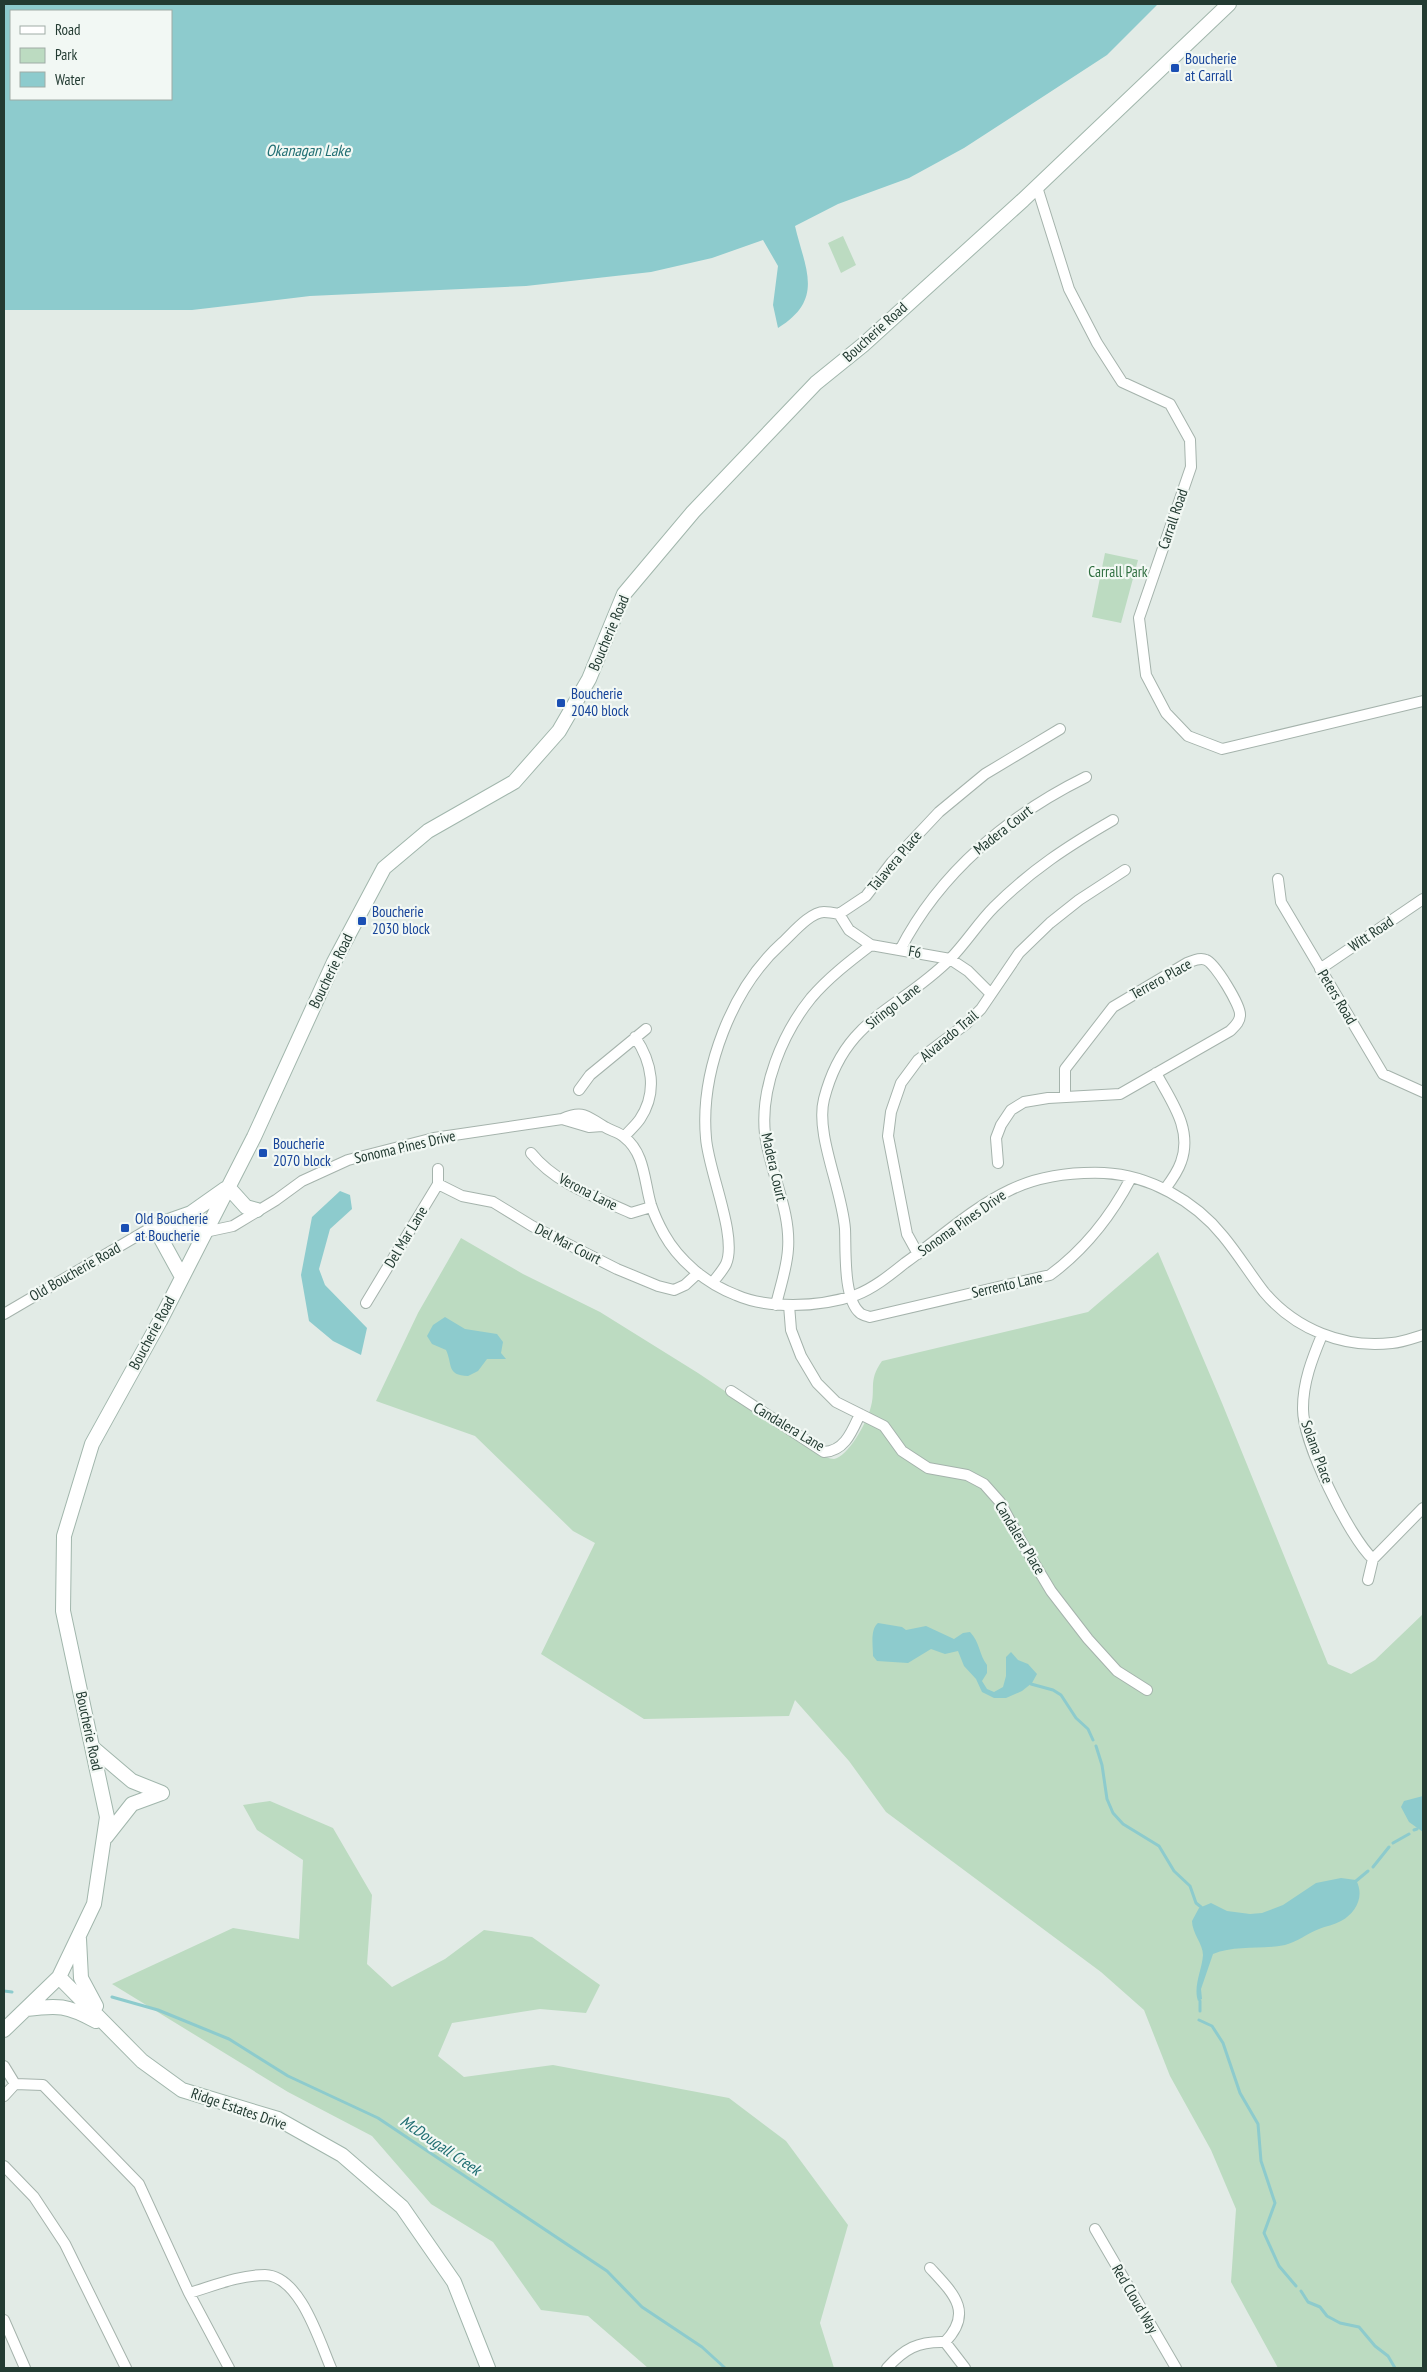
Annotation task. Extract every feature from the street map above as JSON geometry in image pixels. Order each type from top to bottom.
[{"type":"main road","name":"Boucherie Road","points":[[4,2030],[59,1977],[94,1904],[104,1839],[107,1818],[63,1611],[64,1536],[92,1444],[182,1277],[254,1136],[334,962],[384,868],[428,831],[514,782],[559,731],[589,679],[624,594],[693,512],[816,382],[863,345],[1037,187],[1134,92],[1229,4]]},
{"type":"main road","points":[[182,1277],[154,1226],[191,1213],[228,1187],[246,1206],[257,1210]]},
{"type":"main road","points":[[92,1747],[132,1781],[162,1793],[132,1804],[104,1839]]},
{"type":"main road","points":[[79,1936],[81,1978],[87,1993],[110,2028]]},
{"type":"main road","name":"Ridge Estates Drive","points":[[59,1977],[142,2061],[182,2090],[278,2119],[342,2155],[402,2207],[454,2282],[488,2368]]},
{"type":"main road","points":[[26,2008],[51,2006],[73,2008],[110,2028]]},
{"type":"street","name":"Carrall Road","points":[[1037,187],[1069,289],[1097,343],[1122,382],[1170,404],[1190,440],[1191,467],[1139,618],[1146,675],[1166,713],[1188,736],[1222,749],[1423,701]]},
{"type":"street","name":"Talavera Place","points":[[712,1282],[726,1264],[729,1245],[725,1215],[715,1185],[706,1138],[706,1104],[711,1066],[726,1024],[748,984],[776,949],[809,919],[822,912],[839,914],[866,896],[892,862],[939,812],[985,774],[1060,729]]},
{"type":"street","name":"Madera Court","points":[[900,950],[911,928],[928,904],[969,856],[1007,824],[1051,794],[1086,776]]},
{"type":"street","name":"Siringo Lane","points":[[850,1297],[844,1219],[821,1119],[824,1099],[837,1063],[851,1040],[876,1015],[919,985],[950,959],[992,908],[1028,874],[1061,849],[1112,820]]},
{"type":"street","name":"Alvarado Trail","points":[[918,1254],[906,1234],[888,1136],[891,1112],[902,1083],[918,1060],[966,1024],[981,1009],[1019,953],[1050,923],[1078,900],[1125,870]]},
{"type":"street","name":"Peters Road","points":[[1278,878],[1281,902],[1383,1074],[1423,1092]]},
{"type":"street","name":"Witt Road","points":[[1320,969],[1423,899]]},
{"type":"street","name":"F6","points":[[839,914],[849,930],[871,946],[950,959],[968,971],[991,994]]},
{"type":"street","name":"Madera Court","points":[[776,1305],[788,1249],[784,1208],[765,1134],[765,1100],[775,1063],[791,1026],[812,997],[846,964],[871,946]]},
{"type":"street","name":"Terrero Place","points":[[998,1162],[996,1138],[1011,1110],[1024,1102],[1065,1097],[1120,1094],[1230,1031],[1239,1022],[1240,1008],[1214,965],[1206,960],[1198,959],[1188,963],[1113,1007],[1065,1069],[1065,1097]]},
{"type":"street","points":[[579,1090],[590,1075],[646,1029]]},
{"type":"street","points":[[624,1137],[640,1120],[649,1100],[651,1067],[645,1052],[635,1037]]},
{"type":"street","points":[[1156,1074],[1183,1124],[1186,1140],[1181,1162],[1165,1189]]},
{"type":"street","name":"Sonoma Pines Drive","points":[[205,1232],[233,1226],[276,1200],[302,1181],[348,1160],[434,1138],[562,1119],[574,1114],[594,1118],[602,1126],[624,1137],[641,1158],[651,1207],[664,1235],[679,1255],[698,1274],[733,1294],[751,1301],[776,1305],[822,1304],[850,1297],[879,1283],[974,1213],[1010,1190],[1050,1176],[1065,1173],[1106,1173],[1146,1181],[1165,1189],[1202,1214],[1222,1234],[1266,1294],[1282,1310],[1310,1330],[1322,1335],[1354,1342],[1378,1344],[1395,1343],[1423,1335]]},
{"type":"street","name":"Verona Lane","points":[[531,1153],[539,1163],[559,1179],[631,1213],[651,1207]]},
{"type":"street","points":[[438,1169],[438,1184]]},
{"type":"street","name":"Serrento Lane","points":[[850,1297],[860,1313],[870,1317],[1050,1275],[1066,1264],[1085,1245],[1119,1202],[1131,1178]]},
{"type":"street","name":"Del Mar Court","points":[[438,1184],[462,1196],[493,1202],[532,1226],[617,1269],[658,1286],[674,1290],[685,1285],[698,1274]]},
{"type":"street","name":"Del Mar Lane","points":[[366,1303],[438,1184]]},
{"type":"street","points":[[154,1226],[205,1232]]},
{"type":"street","name":"Old Boucherie Road","points":[[4,1314],[154,1226]]},
{"type":"street","name":"Candalera Place","points":[[789,1304],[791,1330],[801,1356],[817,1384],[836,1402],[884,1426],[902,1451],[928,1468],[967,1475],[984,1484],[1000,1502],[1051,1591],[1088,1639],[1117,1671],[1147,1690]]},
{"type":"street","name":"Solana Place","points":[[1322,1335],[1305,1380],[1302,1410],[1306,1428],[1327,1484],[1365,1551],[1373,1559]]},
{"type":"street","name":"Candalera Lane","points":[[731,1391],[824,1452],[833,1452],[843,1445],[852,1433],[860,1414]]},
{"type":"street","points":[[1368,1580],[1373,1559],[1423,1508]]},
{"type":"street","points":[[4,2066],[15,2084]]},
{"type":"street","points":[[4,2096],[15,2084],[43,2084],[139,2184],[189,2292],[229,2368]]},
{"type":"street","points":[[4,2166],[34,2197],[65,2244],[126,2368]]},
{"type":"street","name":"Red Cloud Way","points":[[1095,2229],[1176,2368]]},
{"type":"street","points":[[930,2268],[954,2294],[958,2306],[960,2318],[958,2324],[945,2342]]},
{"type":"street","points":[[189,2292],[243,2277],[266,2275],[288,2283],[309,2316],[331,2368]]},
{"type":"street","points":[[4,2320],[26,2368]]},
{"type":"street","points":[[887,2368],[899,2354],[914,2344],[930,2341],[945,2342],[965,2368]]},
{"type":"green space","points":[[843,236],[856,265],[841,273],[828,243]]},
{"type":"green space","name":"Carrall Park","points":[[1105,553],[1138,560],[1121,623],[1092,617]]},
{"type":"green space","points":[[461,1238],[523,1274],[600,1312],[698,1373],[819,1454],[834,1459],[845,1452],[856,1439],[865,1423],[872,1403],[873,1380],[877,1368],[882,1361],[1088,1312],[1158,1252],[1222,1403],[1328,1664],[1351,1674],[1375,1660],[1423,1614],[1423,2368],[1278,2368],[1231,2282],[1236,2209],[1211,2150],[1170,2076],[1144,2010],[1101,1972],[886,1812],[849,1761],[795,1700],[789,1716],[644,1719],[541,1654],[595,1543],[573,1531],[475,1436],[376,1401],[418,1313]]},
{"type":"green space","points":[[270,1801],[333,1828],[372,1895],[367,1964],[392,1987],[445,1959],[484,1930],[532,1937],[600,1985],[586,2013],[540,2009],[452,2023],[438,2056],[464,2077],[553,2065],[729,2098],[786,2141],[848,2225],[820,2323],[834,2368],[648,2368],[588,2316],[541,2310],[493,2242],[431,2204],[372,2136],[288,2092],[112,1984],[233,1928],[299,1939],[303,1860],[257,1830],[243,1805]]},
{"type":"water","name":"Okanagan Lake","points":[[4,4],[1158,4],[1107,55],[964,148],[909,178],[838,204],[795,226],[806,270],[807,294],[802,306],[793,317],[778,328],[773,305],[778,266],[763,240],[712,258],[651,272],[526,286],[310,296],[192,310],[4,310]]},
{"type":"water","points":[[340,1191],[350,1195],[352,1209],[330,1229],[319,1269],[325,1285],[367,1328],[361,1355],[333,1341],[309,1321],[301,1275],[312,1217]]},
{"type":"water","points":[[445,1317],[465,1329],[497,1334],[503,1342],[501,1353],[506,1359],[487,1359],[478,1371],[468,1376],[456,1374],[451,1368],[446,1350],[432,1344],[427,1336],[433,1325]]},
{"type":"water","points":[[878,1623],[902,1627],[906,1630],[926,1626],[954,1639],[963,1633],[970,1632],[976,1640],[987,1665],[987,1673],[982,1681],[987,1689],[994,1692],[1003,1687],[1006,1676],[1006,1657],[1011,1652],[1018,1660],[1028,1664],[1037,1674],[1032,1683],[1022,1691],[1006,1698],[994,1698],[982,1692],[976,1679],[964,1666],[958,1651],[945,1654],[931,1649],[908,1663],[877,1661],[873,1656],[872,1638],[875,1626]]},
{"type":"water","points":[[1423,1796],[1423,1832],[1409,1822],[1401,1807],[1404,1801]]},
{"type":"water","points":[[1341,1878],[1356,1880],[1360,1892],[1358,1904],[1346,1918],[1285,1945],[1221,1951],[1213,1954],[1201,1989],[1202,1999],[1198,2001],[1197,1984],[1203,1951],[1192,1921],[1199,1908],[1211,1903],[1227,1911],[1250,1914],[1262,1913],[1283,1905],[1316,1883]]},
{"type":"waterway","points":[[1031,1684],[1053,1690],[1061,1695],[1076,1718],[1088,1729],[1093,1740]]},
{"type":"waterway","points":[[1096,1746],[1102,1765],[1107,1799],[1113,1813],[1123,1824],[1159,1846],[1174,1871],[1190,1886],[1196,1903],[1201,1907]]},
{"type":"waterway","points":[[1393,1843],[1409,1834]]},
{"type":"waterway","points":[[1373,1867],[1389,1847]]},
{"type":"waterway","points":[[1356,1881],[1368,1871]]},
{"type":"waterway","name":"McDougall Creek","points":[[4,1991],[12,1992]]},
{"type":"waterway","name":"McDougall Creek","points":[[112,1997],[158,2010],[229,2039],[288,2076],[378,2118],[607,2271],[642,2307],[702,2347],[725,2368]]},
{"type":"waterway","points":[[1200,2001],[1200,2011]]},
{"type":"waterway","points":[[1199,2020],[1212,2026],[1223,2043],[1240,2093],[1258,2124],[1261,2161],[1275,2203],[1264,2233],[1279,2266],[1296,2286]]},
{"type":"waterway","points":[[1301,2291],[1308,2302],[1320,2307],[1327,2316],[1340,2323],[1359,2327],[1375,2346],[1388,2356],[1395,2368]]},
{"type":"place","name":"Boucherie at Carrall","points":[[1175,68]]},
{"type":"place","name":"Boucherie 2040 block","points":[[561,703]]},
{"type":"place","name":"Boucherie 2030 block","points":[[362,921]]},
{"type":"place","name":"Boucherie 2070 block","points":[[263,1153]]},
{"type":"place","name":"Old Boucherie at Boucherie","points":[[125,1228]]}]
